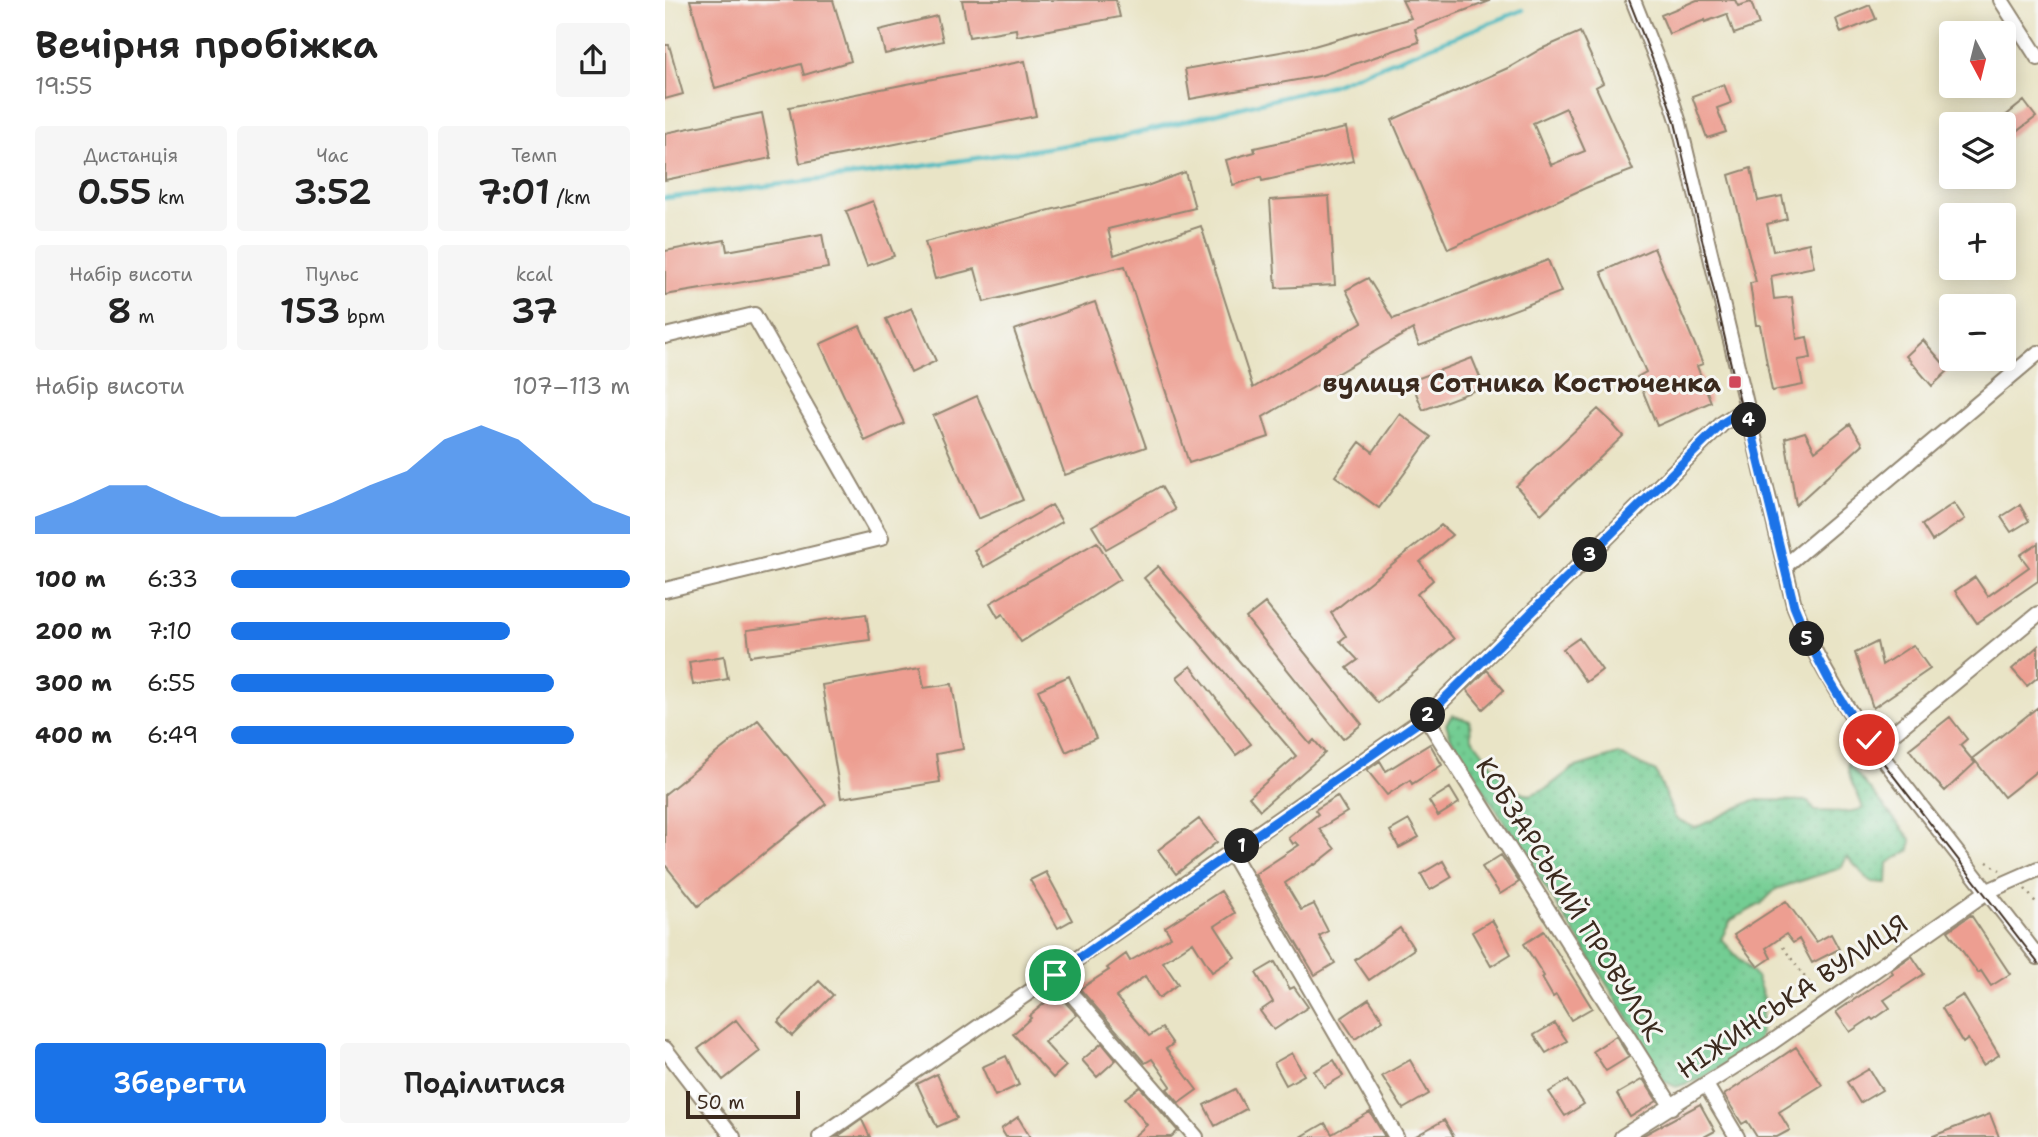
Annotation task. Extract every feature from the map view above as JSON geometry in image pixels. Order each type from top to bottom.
[{"type":"street","points":[[1633,0],[1679,123],[1794,606],[1808,640],[1847,709],[1875,748],[2038,957]]},
{"type":"street","points":[[2001,0],[2038,58]]},
{"type":"street","points":[[665,336],[754,315],[881,538],[665,590]]},
{"type":"street","points":[[1785,566],[2038,353]]},
{"type":"street","points":[[820,1137],[1426,717],[1723,423],[1746,408]]},
{"type":"street","points":[[1875,748],[2038,614]]},
{"type":"street","name":"КОБЗАРСЬКИЙ ПРОВУЛОК","points":[[1426,717],[1672,1107]]},
{"type":"street","points":[[1232,854],[1396,1137]]},
{"type":"street","name":"НІЖИНСЬКА ВУЛИЦЯ","points":[[1622,1137],[1769,1045],[1989,891],[2038,869]]},
{"type":"street","points":[[1055,975],[1196,1137]]},
{"type":"street","points":[[665,1049],[733,1137]]},
{"type":"street","points":[[1706,1086],[1737,1137]]},
{"type":"path","points":[[1783,947],[1825,1005]]},
{"type":"green space","points":[[1452,715],[1470,721],[1471,737],[1511,789],[1530,795],[1547,788],[1573,768],[1618,754],[1656,772],[1675,818],[1695,828],[1754,800],[1808,801],[1815,811],[1847,812],[1863,809],[1850,776],[1848,763],[1911,839],[1910,850],[1888,863],[1887,883],[1871,882],[1847,857],[1841,868],[1776,889],[1761,904],[1731,920],[1721,939],[1756,977],[1764,998],[1759,1040],[1741,1055],[1700,1079],[1676,1087],[1664,1081],[1639,1035],[1451,738],[1446,724]]},
{"type":"building","points":[[690,0],[833,0],[851,61],[804,75],[801,64],[715,88]]},
{"type":"building","points":[[962,0],[1116,0],[1120,17],[1017,36],[1016,29],[969,37]]},
{"type":"building","points":[[1402,0],[1490,1],[1415,29],[1419,42],[1319,76],[1190,99],[1185,69],[1314,46],[1411,18]]},
{"type":"building","points":[[1697,0],[1735,0],[1738,6],[1751,2],[1759,25],[1734,34],[1727,14],[1669,34],[1661,15]]},
{"type":"building","points":[[1870,5],[1876,19],[1841,33],[1836,19]]},
{"type":"building","points":[[937,16],[943,41],[885,54],[879,30]]},
{"type":"building","points":[[1580,32],[1603,83],[1596,87],[1633,170],[1590,186],[1448,249],[1392,120],[1510,67],[1541,49]],"holes":[[[1566,108],[1585,151],[1551,165],[1533,123]]]},
{"type":"building","points":[[665,45],[669,45],[683,94],[665,99]]},
{"type":"building","points":[[1025,61],[1036,116],[800,163],[789,107]]},
{"type":"building","points":[[1724,84],[1731,103],[1717,108],[1726,132],[1707,138],[1692,96]]},
{"type":"building","points":[[2024,101],[2036,117],[2016,132],[2016,112],[2010,112]]},
{"type":"building","points":[[762,113],[771,158],[665,180],[665,133]]},
{"type":"building","points":[[1346,128],[1353,161],[1262,181],[1261,177],[1233,185],[1226,160],[1255,152],[1254,148]]},
{"type":"building","points":[[1751,168],[1758,201],[1782,196],[1787,219],[1767,224],[1773,251],[1809,243],[1814,267],[1771,276],[1774,299],[1792,297],[1797,339],[1807,337],[1811,358],[1798,360],[1803,385],[1772,391],[1760,325],[1756,325],[1750,283],[1756,282],[1729,175]]},
{"type":"building","points":[[1185,172],[1195,208],[1108,229],[1114,255],[1201,226],[1253,388],[1362,322],[1346,290],[1368,278],[1393,319],[1548,260],[1561,292],[1419,346],[1413,329],[1263,417],[1269,437],[1189,463],[1125,266],[984,302],[975,269],[935,279],[925,242],[1144,187]]},
{"type":"building","points":[[1329,196],[1335,285],[1276,288],[1270,200]]},
{"type":"building","points":[[873,201],[894,256],[867,266],[846,211]]},
{"type":"building","points":[[822,234],[828,268],[665,295],[665,251],[725,240],[727,251]]},
{"type":"building","points":[[1654,248],[1703,364],[1697,366],[1711,402],[1657,426],[1637,377],[1646,372],[1601,272]]},
{"type":"building","points":[[1095,302],[1146,447],[1065,475],[1014,330]]},
{"type":"building","points":[[912,308],[936,361],[911,373],[886,319]]},
{"type":"building","points":[[860,326],[904,423],[865,441],[820,344]]},
{"type":"building","points":[[1923,340],[1939,358],[1939,371],[1948,371],[1932,386],[1906,356]]},
{"type":"building","points":[[1472,358],[1484,387],[1423,410],[1411,381]]},
{"type":"building","points":[[977,396],[1023,500],[978,519],[933,416]]},
{"type":"building","points":[[1598,409],[1623,436],[1541,514],[1516,486]]},
{"type":"building","points":[[1400,414],[1431,437],[1379,508],[1335,476],[1360,442],[1373,452]]},
{"type":"building","points":[[1850,424],[1863,444],[1796,505],[1785,438],[1805,432],[1815,451]]},
{"type":"building","points":[[1161,486],[1175,510],[1106,549],[1092,526]]},
{"type":"building","points":[[1954,503],[1965,519],[1932,541],[1922,525]]},
{"type":"building","points":[[1052,505],[1062,522],[984,567],[974,550]]},
{"type":"building","points":[[2020,505],[2029,521],[2011,532],[2001,517]]},
{"type":"building","points":[[1441,525],[1452,535],[1420,562],[1433,580],[1417,594],[1454,639],[1378,703],[1347,668],[1358,660],[1340,641],[1346,636],[1331,613]]},
{"type":"building","points":[[1097,542],[1120,579],[1021,642],[1003,614],[998,617],[990,603]]},
{"type":"building","points":[[2038,543],[2038,581],[1977,623],[1955,591],[1975,577],[1988,596],[2029,567],[2020,555]]},
{"type":"building","points":[[1158,566],[1310,744],[1314,740],[1325,753],[1260,810],[1249,797],[1296,756],[1144,578]]},
{"type":"building","points":[[1265,603],[1362,724],[1343,739],[1246,618]]},
{"type":"building","points":[[866,614],[870,640],[750,656],[747,630]]},
{"type":"building","points":[[1579,638],[1602,670],[1586,682],[1563,649]]},
{"type":"building","points":[[1877,642],[1882,665],[1913,645],[1930,669],[1873,708],[1855,653]]},
{"type":"building","points":[[2038,646],[2038,677],[2027,686],[2012,669]]},
{"type":"building","points":[[724,656],[728,679],[693,685],[689,662]]},
{"type":"building","points":[[1191,666],[1251,744],[1236,755],[1177,677]]},
{"type":"building","points":[[920,668],[924,688],[952,684],[963,749],[936,754],[940,782],[841,798],[822,685]]},
{"type":"building","points":[[1487,670],[1504,690],[1483,709],[1467,690]]},
{"type":"building","points":[[1069,676],[1096,738],[1066,752],[1038,690]]},
{"type":"building","points":[[2038,707],[2038,770],[2004,797],[1973,758]]},
{"type":"building","points":[[1950,717],[1967,739],[1960,745],[1975,763],[1945,791],[1909,749]]},
{"type":"building","points":[[758,720],[826,804],[698,906],[665,865],[665,794]]},
{"type":"building","points":[[1430,744],[1442,765],[1412,784],[1410,780],[1387,795],[1367,770],[1380,761],[1386,771]]},
{"type":"building","points":[[1450,788],[1459,803],[1438,816],[1429,801]]},
{"type":"building","points":[[1337,796],[1347,812],[1319,829],[1335,849],[1285,883],[1301,910],[1314,904],[1328,931],[1319,936],[1335,963],[1315,975],[1255,874],[1299,845],[1296,842],[1293,844],[1289,838],[1318,814],[1315,810]]},
{"type":"building","points":[[1199,819],[1217,842],[1176,874],[1158,850]]},
{"type":"building","points":[[1409,820],[1419,837],[1399,848],[1390,831]]},
{"type":"building","points":[[1501,855],[1519,882],[1500,894],[1482,867]]},
{"type":"building","points":[[1443,861],[1452,877],[1430,890],[1421,874]]},
{"type":"building","points":[[1046,872],[1072,920],[1058,928],[1030,880]]},
{"type":"building","points":[[1221,891],[1235,913],[1215,926],[1235,957],[1212,972],[1193,942],[1163,962],[1178,984],[1159,998],[1145,976],[1116,997],[1149,1036],[1162,1028],[1173,1044],[1166,1049],[1197,1090],[1179,1103],[1167,1089],[1171,1086],[1152,1059],[1145,1063],[1080,989],[1109,970],[1107,968],[1126,954],[1130,961],[1171,937],[1165,927]]},
{"type":"building","points":[[1786,901],[1816,942],[1831,934],[1839,949],[1812,963],[1799,939],[1793,943],[1786,934],[1766,948],[1771,958],[1758,967],[1734,935]]},
{"type":"building","points":[[1971,915],[2010,974],[1991,986],[1981,971],[1978,973],[1948,931]]},
{"type":"building","points":[[1492,920],[1511,954],[1491,966],[1472,932]]},
{"type":"building","points":[[1400,928],[1414,949],[1369,980],[1355,960]]},
{"type":"building","points":[[1544,931],[1592,1008],[1571,1020],[1556,995],[1553,997],[1542,978],[1544,976],[1524,944]]},
{"type":"building","points":[[1912,956],[1924,974],[1884,1000],[1890,1008],[1850,1032],[1836,1012],[1893,973],[1891,970]]},
{"type":"building","points":[[1275,962],[1290,989],[1294,987],[1308,1007],[1274,1030],[1260,1011],[1273,1002],[1256,973]]},
{"type":"building","points":[[819,981],[833,995],[792,1036],[778,1022]]},
{"type":"building","points":[[1057,993],[1077,1015],[1044,1042],[1066,1066],[1053,1078],[1013,1034],[1031,1018],[1029,1016]]},
{"type":"building","points":[[1963,995],[1999,1055],[1983,1065],[1968,1039],[1963,1043],[1942,1008]]},
{"type":"building","points":[[1369,999],[1383,1020],[1355,1039],[1341,1018]]},
{"type":"building","points":[[736,1020],[760,1051],[723,1080],[698,1049]]},
{"type":"building","points":[[1555,1023],[1567,1041],[1546,1053],[1534,1035]]},
{"type":"building","points":[[1616,1036],[1629,1057],[1606,1071],[1593,1051]]},
{"type":"building","points":[[1102,1043],[1116,1060],[1097,1077],[1082,1060]]},
{"type":"building","points":[[1796,1047],[1822,1085],[1779,1112],[1790,1130],[1777,1137],[1757,1137],[1747,1121],[1742,1124],[1724,1095]]},
{"type":"building","points":[[1292,1053],[1304,1075],[1286,1085],[1274,1063]]},
{"type":"building","points":[[1006,1056],[1019,1085],[995,1096],[982,1067]]},
{"type":"building","points":[[1334,1060],[1343,1076],[1324,1087],[1314,1071]]},
{"type":"building","points":[[1410,1060],[1429,1094],[1403,1109],[1382,1076]]},
{"type":"building","points":[[1869,1069],[1882,1090],[1860,1103],[1847,1082]]},
{"type":"building","points":[[937,1074],[957,1118],[937,1127],[917,1084]]},
{"type":"building","points":[[1643,1079],[1657,1101],[1630,1117],[1617,1094]]},
{"type":"building","points":[[1568,1080],[1584,1104],[1565,1116],[1549,1092]]},
{"type":"building","points":[[1140,1087],[1178,1131],[1171,1137],[1133,1137],[1147,1125],[1125,1098]]},
{"type":"building","points":[[1235,1089],[1246,1109],[1215,1126],[1204,1105]]},
{"type":"building","points":[[1700,1104],[1715,1131],[1704,1137],[1640,1137]]},
{"type":"building","points":[[1370,1112],[1385,1137],[1301,1137],[1325,1123],[1332,1134]]},
{"type":"building","points":[[1990,1114],[1999,1137],[1933,1137],[1933,1136]]},
{"type":"building","points":[[1018,1117],[1030,1137],[1006,1137],[1001,1129]]},
{"type":"building","points":[[861,1120],[870,1137],[837,1137]]},
{"type":"building","points":[[1444,1120],[1454,1137],[1414,1137]]},
{"type":"waterway","points":[[665,198],[869,174],[1121,137],[1332,85],[1523,10]]},
{"type":"tram line","points":[[1629,0],[1675,122],[1735,382],[1791,607],[1804,642],[1841,708],[2038,963]]},
{"type":"place","name":"вулиця Сотника Костюченка","points":[[1735,382]]},
{"type":"route","points":[[1055,975],[1426,717],[1723,423],[1746,408],[1794,606],[1829,680],[1869,740]]}]
